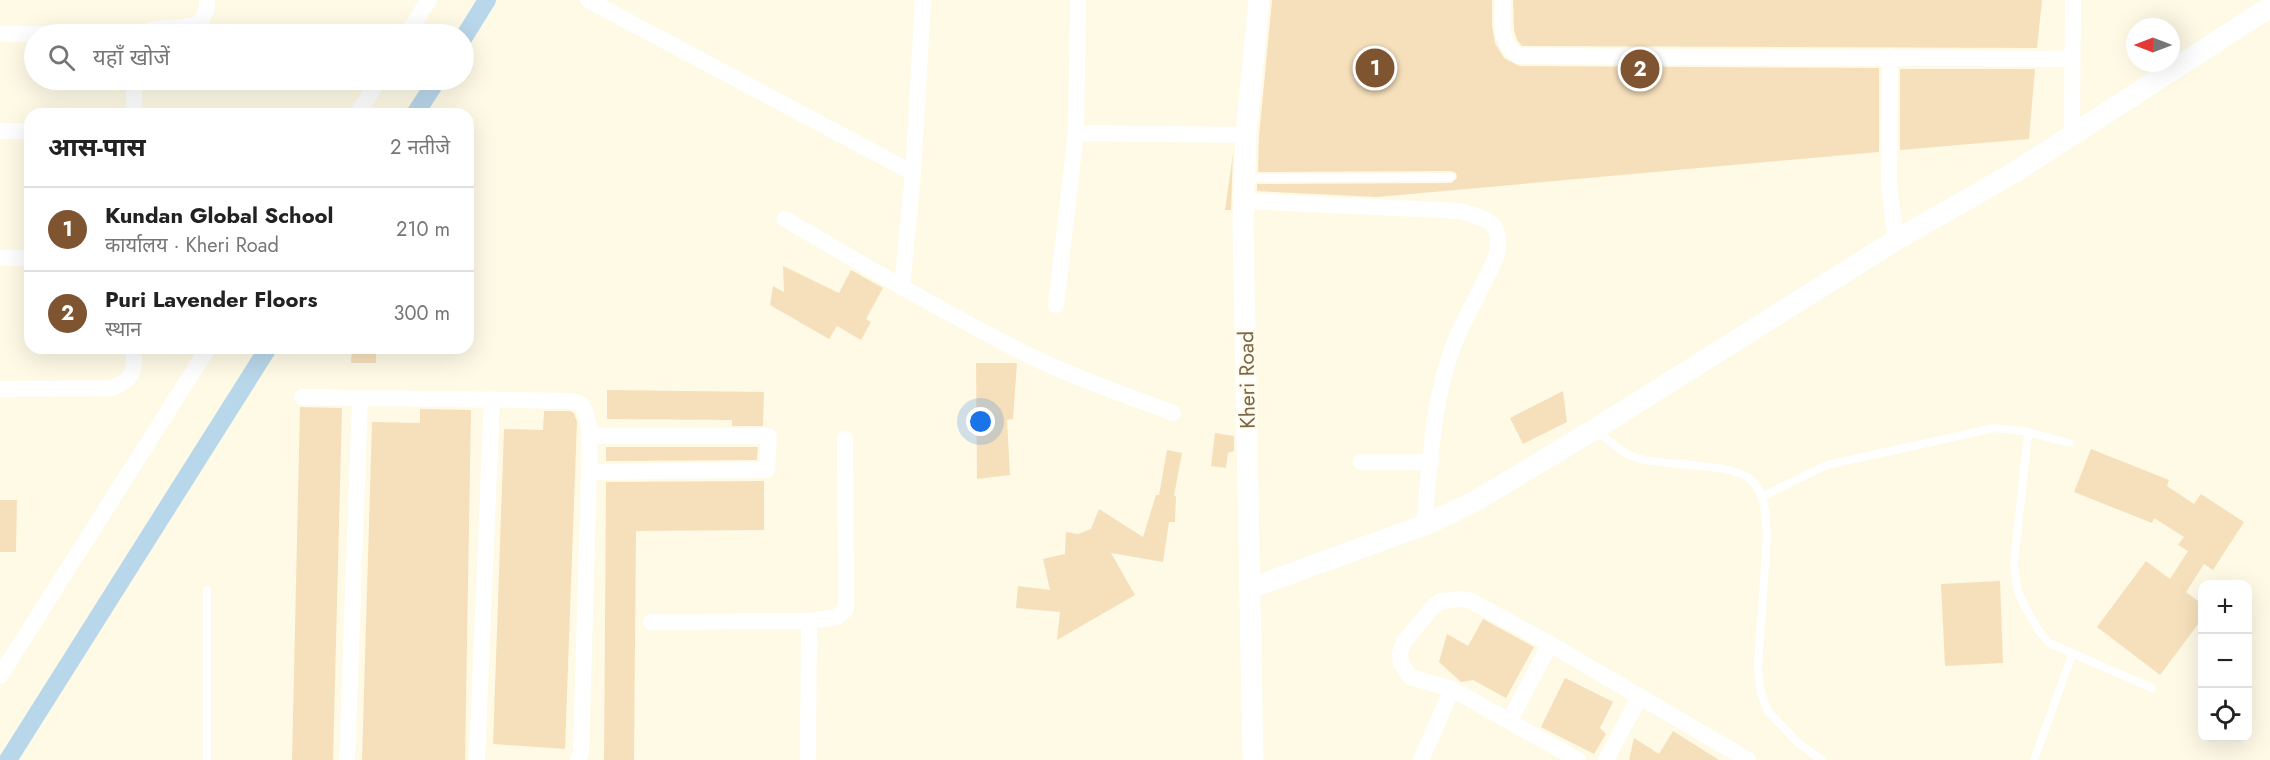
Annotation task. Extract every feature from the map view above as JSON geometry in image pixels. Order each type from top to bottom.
[{"type":"street","points":[[201,24],[207,9],[207,0]]},
{"type":"street","points":[[413,24],[429,0]]},
{"type":"street","points":[[588,0],[913,173]]},
{"type":"street","points":[[902,288],[913,173],[923,0]]},
{"type":"street","points":[[1056,305],[1076,133],[1078,0]]},
{"type":"street","name":"Kheri Road","points":[[1253,760],[1244,178],[1259,0]]},
{"type":"street","points":[[1503,0],[1503,39],[1510,51],[1519,56],[2072,59]]},
{"type":"street","points":[[2072,135],[2073,0]]},
{"type":"street","points":[[1251,588],[1424,525],[1477,500],[1595,429],[1896,240],[2015,172],[2270,7]]},
{"type":"street","points":[[0,34],[24,34]]},
{"type":"street","points":[[1890,57],[1889,186],[1896,240]]},
{"type":"street","points":[[134,90],[134,108]]},
{"type":"street","points":[[361,108],[373,90]]},
{"type":"street","points":[[0,131],[24,131]]},
{"type":"street","points":[[1076,133],[1246,135]]},
{"type":"street","points":[[1244,201],[1429,208],[1460,211],[1493,223],[1498,232],[1499,244],[1496,257],[1454,345],[1440,394],[1424,525]]},
{"type":"street","points":[[785,219],[902,288],[1026,354],[1094,383],[1173,412]]},
{"type":"street","points":[[0,258],[24,258]]},
{"type":"street","points":[[0,389],[112,388],[125,383],[134,370],[134,354]]},
{"type":"street","points":[[0,676],[204,354]]},
{"type":"street","points":[[302,397],[572,401],[581,404],[585,410],[589,436],[589,472],[581,752],[578,760]]},
{"type":"street","points":[[347,760],[360,398]]},
{"type":"street","points":[[477,760],[492,399]]},
{"type":"street","points":[[589,436],[769,436],[767,470],[589,472]]},
{"type":"street","points":[[651,622],[809,621],[837,617],[846,609],[845,439]]},
{"type":"street","points":[[1361,462],[1431,462]]},
{"type":"street","points":[[1578,760],[1452,689],[1410,678],[1401,663],[1400,653],[1404,642],[1432,608],[1441,601],[1452,598],[1471,601],[1640,696],[1739,758]]},
{"type":"street","points":[[808,760],[809,621]]},
{"type":"street","points":[[1510,720],[1550,644]]},
{"type":"street","points":[[1421,760],[1452,689]]},
{"type":"street","points":[[1606,760],[1640,696]]},
{"type":"lane","points":[[1244,178],[1451,177]]},
{"type":"lane","points":[[1761,497],[1819,468],[1842,461],[1994,428],[2028,432],[2069,443]]},
{"type":"lane","points":[[1595,429],[1620,450],[1636,458],[1736,472],[1751,480],[1761,497],[1766,515],[1767,537],[1758,667],[1761,694],[1768,711],[1798,743],[1822,760]]},
{"type":"lane","points":[[2028,432],[2014,564],[2019,595],[2039,631],[2049,643],[2152,688]]},
{"type":"lane","points":[[207,590],[207,760]]},
{"type":"lane","points":[[2034,760],[2072,655]]},
{"type":"building","points":[[1272,0],[1492,0],[1495,43],[1504,58],[1519,66],[1879,68],[1879,152],[1377,197],[1257,191],[1257,184],[1451,183],[1457,178],[1456,173],[1451,171],[1258,172],[1259,136]]},
{"type":"building","points":[[1513,0],[2042,0],[2037,48],[1522,46],[1514,30]]},
{"type":"building","points":[[1900,69],[2035,69],[2029,139],[1900,150]]},
{"type":"building","points":[[1233,153],[1231,210],[1225,210]]},
{"type":"building","points":[[783,266],[839,293],[851,270],[883,288],[866,319],[871,322],[861,340],[837,326],[829,339],[770,305],[773,286],[784,292]]},
{"type":"building","points":[[352,354],[376,354],[376,363],[351,363]]},
{"type":"building","points":[[976,363],[1017,363],[1013,419],[1007,420],[1010,475],[977,479]]},
{"type":"building","points":[[607,390],[764,392],[763,426],[732,426],[732,420],[607,419]]},
{"type":"building","points":[[1563,391],[1567,422],[1523,444],[1510,418]]},
{"type":"building","points":[[300,407],[342,408],[333,760],[292,760]]},
{"type":"building","points":[[420,409],[471,410],[465,760],[362,760],[372,422],[420,423]]},
{"type":"building","points":[[544,411],[570,411],[574,413],[577,422],[565,749],[493,744],[504,429],[543,430]]},
{"type":"building","points":[[1215,433],[1234,436],[1234,451],[1228,453],[1226,468],[1211,466]]},
{"type":"building","points":[[606,447],[758,447],[757,460],[606,461]]},
{"type":"building","points":[[2091,449],[2169,480],[2167,486],[2194,504],[2201,494],[2244,522],[2213,570],[2204,564],[2186,592],[2198,601],[2198,624],[2160,675],[2097,627],[2146,561],[2170,579],[2188,551],[2178,545],[2184,537],[2154,518],[2152,523],[2074,492]]},
{"type":"building","points":[[1167,450],[1182,453],[1174,496],[1176,496],[1175,522],[1169,522],[1163,562],[1111,553],[1135,595],[1057,640],[1060,612],[1016,608],[1018,586],[1050,590],[1043,559],[1065,554],[1066,532],[1078,534],[1091,529],[1099,509],[1143,537],[1156,495],[1159,495]]},
{"type":"building","points":[[764,481],[764,530],[636,531],[634,760],[604,760],[606,482]]},
{"type":"building","points":[[0,500],[17,500],[16,552],[0,552]]},
{"type":"building","points":[[2000,581],[2003,663],[1945,666],[1941,584]]},
{"type":"building","points":[[1483,619],[1534,647],[1506,698],[1473,680],[1461,682],[1439,662],[1447,634],[1468,646]]},
{"type":"building","points":[[1565,678],[1613,702],[1600,728],[1606,734],[1594,754],[1541,727]]},
{"type":"building","points":[[1673,731],[1719,760],[1629,760],[1634,738],[1659,754]]},
{"type":"waterway","points":[[472,24],[487,0]]},
{"type":"waterway","points":[[419,108],[431,90]]},
{"type":"waterway","points":[[8,760],[264,354]]},
{"type":"place","name":"Kundan Global School","points":[[1375,68]]},
{"type":"place","name":"Puri Lavender Floors","points":[[1640,69]]}]
